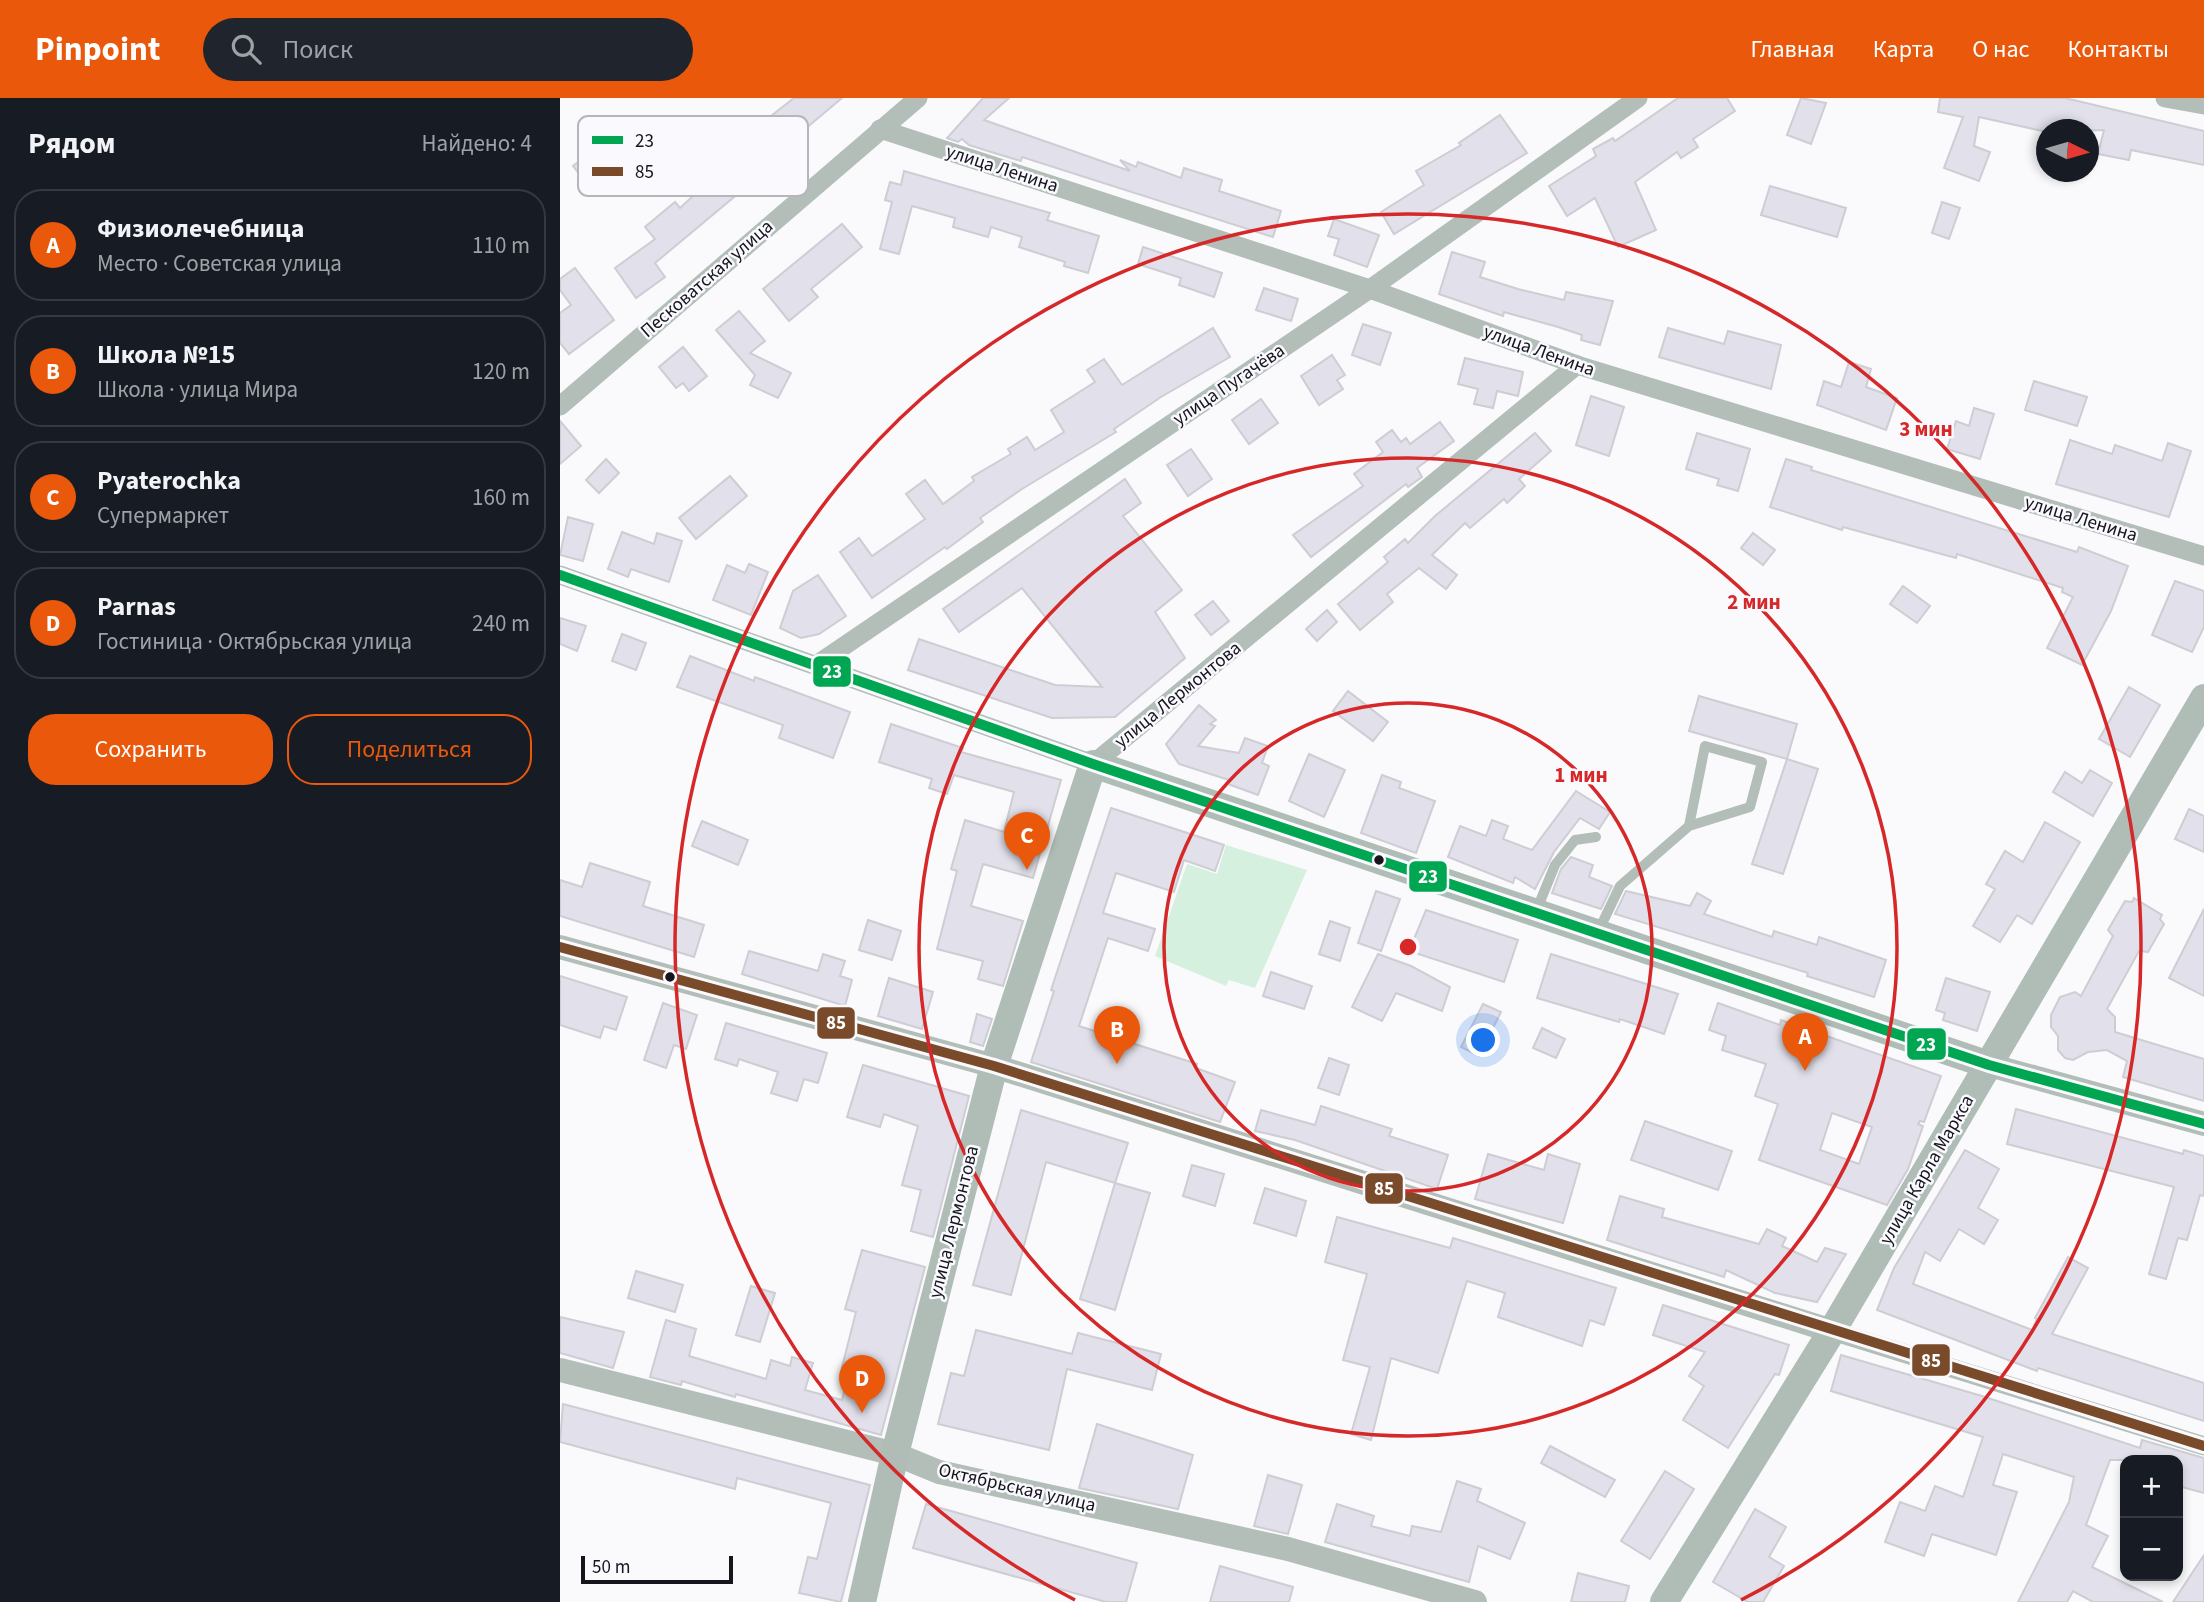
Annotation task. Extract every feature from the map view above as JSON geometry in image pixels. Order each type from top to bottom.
[{"type":"main road","name":"улица Карла Маркса","points":[[1664,1602],[1832,1331],[2204,698]]},
{"type":"main road","points":[[1093,764],[1989,1065]]},
{"type":"main road","name":"улица Лермонтова","points":[[862,1602],[895,1454],[994,1066],[1093,764]]},
{"type":"street","name":"улица Пугачёва","points":[[816,664],[1370,289],[1638,98]]},
{"type":"street","points":[[2165,98],[2204,105]]},
{"type":"street","name":"Песковатская улица","points":[[808,191],[915,99]]},
{"type":"street","name":"улица Ленина","points":[[880,129],[1370,289],[1577,365],[2204,556]]},
{"type":"street","name":"Песковатская улица","points":[[560,406],[803,196]]},
{"type":"street","name":"улица Лермонтова","points":[[1093,764],[1577,365]]},
{"type":"street","points":[[560,575],[1093,764]]},
{"type":"street","points":[[560,947],[994,1066],[2204,1446]]},
{"type":"street","points":[[1989,1065],[2204,1124]]},
{"type":"street","name":"Октябрьская улица","points":[[560,1370],[895,1454],[939,1472],[1288,1549],[1475,1602]]},
{"type":"lane","points":[[1597,933],[1620,886],[1689,826],[1750,807],[1762,762],[1705,747],[1689,826]]},
{"type":"lane","points":[[1535,913],[1555,865],[1575,840],[1596,837]]},
{"type":"green space","points":[[1226,845],[1307,870],[1255,988],[1229,980],[1226,986],[1155,956],[1187,864],[1217,874]]},
{"type":"building","points":[[794,98],[842,98],[808,127],[808,116],[771,116]]},
{"type":"building","points":[[983,98],[1009,98],[984,120],[1130,171],[1120,160],[1136,167],[1138,162],[1181,178],[1184,168],[1222,180],[1219,191],[1281,211],[1273,237],[1022,157],[1021,161],[969,145],[962,139],[958,142],[947,138]]},
{"type":"building","points":[[1678,98],[1727,98],[1735,111],[1693,139],[1698,147],[1681,158],[1677,152],[1635,182],[1656,230],[1618,247],[1595,198],[1567,216],[1549,186],[1596,156],[1593,149],[1613,138],[1615,141]]},
{"type":"building","points":[[1801,98],[1826,103],[1811,144],[1787,135]]},
{"type":"building","points":[[1940,98],[2065,98],[2204,131],[2204,165],[2131,150],[2129,160],[2099,154],[2104,130],[2099,130],[2099,119],[2036,119],[2036,130],[1979,117],[1974,146],[1990,152],[1979,181],[1944,168],[1963,117],[1938,112]]},
{"type":"building","points":[[1500,115],[1527,153],[1394,234],[1381,212],[1424,185],[1416,171],[1461,145],[1459,143]]},
{"type":"building","points":[[904,171],[1050,213],[1047,220],[1099,236],[1088,273],[1064,266],[1065,262],[1019,247],[1022,237],[991,227],[988,237],[953,227],[955,218],[912,206],[899,254],[880,249],[892,202],[885,200],[890,182],[901,185]]},
{"type":"building","points":[[1770,186],[1846,208],[1837,237],[1761,215]]},
{"type":"building","points":[[693,196],[735,196],[655,263],[665,277],[636,298],[615,268],[655,239],[645,227],[675,202],[680,208]]},
{"type":"building","points":[[1942,202],[1960,208],[1949,239],[1932,233]]},
{"type":"building","points":[[1334,219],[1379,235],[1367,267],[1334,255],[1339,239],[1328,236]]},
{"type":"building","points":[[842,224],[862,247],[811,289],[818,297],[789,321],[763,289]]},
{"type":"building","points":[[1143,247],[1222,273],[1214,297],[1179,285],[1181,278],[1138,264]]},
{"type":"building","points":[[1452,252],[1485,262],[1480,277],[1518,289],[1564,300],[1566,292],[1613,301],[1600,345],[1581,340],[1582,335],[1558,327],[1504,312],[1503,316],[1439,294]]},
{"type":"building","points":[[575,268],[614,320],[569,354],[560,343],[560,313],[571,305],[560,290],[560,279]]},
{"type":"building","points":[[1264,288],[1298,299],[1291,321],[1256,310]]},
{"type":"building","points":[[739,311],[765,341],[750,353],[791,373],[778,398],[750,385],[755,375],[716,330]]},
{"type":"building","points":[[1363,324],[1391,333],[1380,365],[1352,355]]},
{"type":"building","points":[[1213,328],[1230,357],[1161,397],[1114,429],[1116,432],[1022,489],[980,518],[983,522],[947,549],[945,547],[872,598],[840,552],[859,538],[872,556],[925,519],[906,494],[925,480],[943,504],[974,481],[972,477],[1011,454],[1008,449],[1027,437],[1035,450],[1064,432],[1051,410],[1095,382],[1087,370],[1104,359],[1122,385]]},
{"type":"building","points":[[1668,328],[1724,344],[1728,331],[1781,345],[1771,389],[1659,357]]},
{"type":"building","points":[[683,347],[707,376],[689,391],[683,383],[676,388],[659,367]]},
{"type":"building","points":[[1332,355],[1345,375],[1337,380],[1343,389],[1319,405],[1301,376]]},
{"type":"building","points":[[1465,358],[1523,372],[1518,396],[1497,391],[1493,408],[1474,404],[1478,389],[1458,384]]},
{"type":"building","points":[[1849,362],[1871,369],[1866,387],[1897,398],[1886,430],[1817,405],[1824,381],[1841,387]]},
{"type":"building","points":[[2034,381],[2087,397],[2077,426],[2025,410]]},
{"type":"building","points":[[1591,396],[1624,407],[1609,456],[1576,445]]},
{"type":"building","points":[[1261,399],[1278,423],[1249,444],[1232,420]]},
{"type":"building","points":[[1974,408],[1994,414],[1980,459],[1947,449],[1956,421],[1969,426]]},
{"type":"building","points":[[560,421],[581,446],[560,464]]},
{"type":"building","points":[[1440,422],[1454,441],[1417,468],[1422,477],[1408,487],[1406,484],[1311,557],[1293,535],[1363,486],[1354,474],[1383,452],[1376,442],[1392,430],[1401,442],[1406,438],[1410,444]]},
{"type":"building","points":[[1535,433],[1551,451],[1519,479],[1525,486],[1507,503],[1504,499],[1470,528],[1465,523],[1432,555],[1457,575],[1446,589],[1419,568],[1387,594],[1393,602],[1360,630],[1338,604],[1388,562],[1384,557],[1405,539],[1408,543],[1435,516]]},
{"type":"building","points":[[1697,433],[1750,449],[1738,491],[1717,485],[1719,479],[1686,469]]},
{"type":"building","points":[[2070,440],[2112,454],[2115,445],[2162,461],[2168,443],[2191,451],[2169,517],[2056,484]]},
{"type":"building","points":[[1191,449],[1212,479],[1188,496],[1167,465]]},
{"type":"building","points":[[606,459],[619,473],[599,493],[586,480]]},
{"type":"building","points":[[1786,459],[1812,467],[1811,470],[2077,552],[2079,547],[2128,566],[2111,611],[2082,665],[2047,648],[2073,597],[2062,592],[2063,588],[1957,554],[1956,558],[1843,527],[1842,530],[1770,507]]},
{"type":"building","points":[[730,476],[747,496],[696,539],[679,518]]},
{"type":"building","points":[[1125,479],[1141,503],[1123,516],[1182,590],[1155,612],[1185,658],[1115,717],[1052,718],[908,670],[919,639],[1055,685],[1102,687],[1022,588],[959,632],[943,609]]},
{"type":"building","points":[[568,517],[593,524],[583,561],[560,555]]},
{"type":"building","points":[[622,532],[654,544],[657,533],[682,541],[669,582],[631,569],[628,577],[608,569]]},
{"type":"building","points":[[1753,533],[1775,550],[1763,565],[1741,548]]},
{"type":"building","points":[[749,564],[768,572],[751,615],[713,600],[727,565],[745,573]]},
{"type":"building","points":[[818,575],[846,616],[819,634],[801,638],[780,628],[793,591]]},
{"type":"building","points":[[2175,581],[2204,591],[2204,627],[2192,652],[2152,635]]},
{"type":"building","points":[[1903,586],[1930,606],[1917,623],[1890,604]]},
{"type":"building","points":[[1213,601],[1229,621],[1211,635],[1195,615]]},
{"type":"building","points":[[1327,610],[1337,622],[1317,641],[1306,629]]},
{"type":"building","points":[[560,618],[586,626],[577,651],[560,644]]},
{"type":"building","points":[[622,634],[646,643],[636,670],[612,661]]},
{"type":"building","points":[[690,656],[754,681],[755,677],[850,712],[833,758],[779,738],[783,725],[677,687]]},
{"type":"building","points":[[2129,687],[2160,705],[2130,757],[2099,739]]},
{"type":"building","points":[[1348,691],[1388,722],[1373,741],[1333,711]]},
{"type":"building","points":[[1699,696],[1797,724],[1787,759],[1689,731]]},
{"type":"building","points":[[1199,705],[1216,720],[1210,724],[1215,726],[1198,746],[1239,753],[1245,738],[1268,746],[1262,763],[1269,766],[1258,795],[1228,784],[1229,780],[1179,764],[1166,744]]},
{"type":"building","points":[[891,724],[963,748],[961,752],[1061,780],[1033,878],[983,864],[971,906],[1023,921],[1003,986],[978,979],[983,961],[937,949],[957,871],[951,869],[965,820],[1004,832],[1014,792],[954,775],[947,794],[929,788],[932,779],[879,762]]},
{"type":"building","points":[[1309,754],[1345,770],[1324,817],[1289,801]]},
{"type":"building","points":[[1787,759],[1818,769],[1783,874],[1752,864]]},
{"type":"building","points":[[2090,770],[2112,783],[2093,816],[2053,792],[2065,772],[2082,783]]},
{"type":"building","points":[[1382,775],[1401,782],[1399,788],[1435,801],[1416,853],[1361,833]]},
{"type":"building","points":[[1576,791],[1610,812],[1599,829],[1580,818],[1554,852],[1535,889],[1515,877],[1513,883],[1448,857],[1460,826],[1486,836],[1492,820],[1508,826],[1503,839],[1532,850]]},
{"type":"building","points":[[1111,808],[1224,845],[1215,871],[1184,860],[1174,892],[1116,873],[1103,913],[1155,929],[1148,951],[1108,938],[1079,1026],[1197,1064],[1196,1068],[1235,1082],[1220,1122],[1031,1062],[1054,991],[1051,990]]},
{"type":"building","points":[[2189,809],[2204,816],[2204,852],[2175,839]]},
{"type":"building","points":[[702,821],[748,840],[738,865],[692,846]]},
{"type":"building","points":[[2045,822],[2080,842],[2032,924],[2017,915],[2000,942],[1973,926],[1995,889],[1986,884],[2005,851],[2023,862]]},
{"type":"building","points":[[1571,857],[1593,865],[1589,877],[1612,886],[1601,909],[1552,893],[1561,869]]},
{"type":"building","points":[[590,863],[650,882],[643,906],[704,925],[694,957],[560,916],[560,880],[582,887]]},
{"type":"building","points":[[1376,891],[1400,899],[1381,951],[1358,943]]},
{"type":"building","points":[[1626,891],[1690,906],[1697,893],[1711,901],[1704,914],[1772,937],[1774,931],[1817,945],[1819,937],[1886,960],[1874,997],[1807,976],[1808,973],[1615,914]]},
{"type":"building","points":[[2134,898],[2162,915],[2160,919],[2164,924],[2148,952],[2139,951],[2107,1009],[2115,1017],[2115,1032],[2204,1059],[2204,1101],[2123,1077],[2127,1061],[2107,1050],[2088,1052],[2073,1060],[2065,1058],[2058,1050],[2058,1036],[2051,1027],[2051,1015],[2060,997],[2075,992],[2081,996],[2113,936],[2108,930],[2125,901],[2132,902]]},
{"type":"building","points":[[2204,909],[2204,996],[2169,978]]},
{"type":"building","points":[[1426,910],[1518,940],[1504,982],[1409,951]]},
{"type":"building","points":[[868,920],[901,931],[892,960],[859,950]]},
{"type":"building","points":[[1330,921],[1350,928],[1340,961],[1319,954]]},
{"type":"building","points":[[749,951],[818,971],[823,954],[845,961],[840,976],[852,980],[845,1006],[742,974]]},
{"type":"building","points":[[1378,954],[1411,966],[1450,987],[1442,1011],[1396,993],[1382,1021],[1352,1007]]},
{"type":"building","points":[[1551,954],[1678,994],[1664,1034],[1620,1019],[1619,1022],[1537,998]]},
{"type":"building","points":[[1271,972],[1312,986],[1304,1009],[1263,996]]},
{"type":"building","points":[[560,976],[627,997],[616,1030],[604,1026],[600,1038],[560,1025]]},
{"type":"building","points":[[889,978],[933,992],[922,1029],[878,1016]]},
{"type":"building","points":[[1946,978],[1990,992],[1977,1031],[1943,1020],[1945,1013],[1936,1010]]},
{"type":"building","points":[[663,1003],[697,1015],[686,1049],[674,1045],[666,1068],[644,1060]]},
{"type":"building","points":[[1718,1003],[1780,1025],[1781,1020],[1941,1076],[1924,1122],[1920,1121],[1918,1124],[1923,1126],[1908,1169],[1887,1205],[1759,1160],[1778,1104],[1755,1096],[1766,1064],[1722,1050],[1726,1036],[1709,1030]],"holes":[[[1832,1113],[1872,1127],[1859,1164],[1820,1150]]]},
{"type":"building","points":[[1483,1004],[1501,1012],[1479,1056],[1461,1047]]},
{"type":"building","points":[[977,1014],[992,1019],[983,1046],[970,1042]]},
{"type":"building","points":[[726,1023],[827,1053],[818,1083],[804,1079],[797,1101],[771,1093],[778,1072],[739,1059],[737,1066],[715,1059]]},
{"type":"building","points":[[1542,1028],[1565,1039],[1556,1058],[1533,1048]]},
{"type":"building","points":[[1329,1058],[1349,1065],[1339,1095],[1318,1088]]},
{"type":"building","points":[[863,1065],[969,1096],[933,1237],[911,1231],[921,1190],[902,1185],[918,1126],[884,1114],[880,1127],[847,1117]]},
{"type":"building","points":[[1321,1106],[1392,1129],[1389,1136],[1448,1155],[1437,1189],[1295,1140],[1255,1131],[1261,1110],[1315,1125]]},
{"type":"building","points":[[2016,1109],[2183,1154],[2184,1150],[2204,1156],[2204,1196],[2200,1195],[2187,1240],[2178,1238],[2166,1279],[2149,1274],[2174,1187],[2007,1144]]},
{"type":"building","points":[[1021,1110],[1128,1143],[1115,1183],[1046,1162],[1011,1295],[973,1285]]},
{"type":"building","points":[[1645,1121],[1732,1151],[1718,1190],[1631,1160]]},
{"type":"building","points":[[1965,1150],[1999,1169],[1978,1208],[1998,1220],[1984,1244],[1959,1229],[1940,1261],[1925,1252],[1913,1284],[2032,1330],[2037,1319],[2035,1318],[2068,1257],[2088,1268],[2052,1334],[2204,1383],[2204,1421],[2038,1368],[2037,1371],[1877,1310],[1894,1268]]},
{"type":"building","points":[[1488,1154],[1544,1170],[1548,1154],[1580,1164],[1563,1223],[1475,1199]]},
{"type":"building","points":[[1192,1165],[1224,1174],[1215,1206],[1183,1196]]},
{"type":"building","points":[[1115,1183],[1150,1193],[1115,1310],[1080,1299]]},
{"type":"building","points":[[1265,1188],[1306,1201],[1296,1236],[1254,1223]]},
{"type":"building","points":[[1620,1196],[1664,1209],[1662,1217],[1759,1244],[1767,1229],[1786,1238],[1782,1246],[1817,1262],[1825,1248],[1846,1254],[1817,1302],[1775,1293],[1726,1270],[1724,1277],[1607,1240]]},
{"type":"building","points":[[1337,1217],[1450,1248],[1453,1238],[1616,1288],[1604,1325],[1590,1320],[1582,1346],[1498,1317],[1505,1293],[1467,1281],[1438,1373],[1391,1358],[1371,1440],[1351,1434],[1370,1367],[1343,1360],[1367,1274],[1325,1262]]},
{"type":"building","points":[[862,1250],[925,1267],[881,1435],[736,1394],[735,1397],[682,1381],[681,1385],[650,1377],[666,1320],[696,1329],[689,1356],[766,1379],[771,1360],[790,1366],[792,1357],[813,1363],[805,1390],[842,1400],[850,1369],[842,1367],[856,1312],[845,1309]]},
{"type":"building","points":[[636,1271],[683,1285],[675,1312],[628,1298]]},
{"type":"building","points":[[751,1286],[775,1293],[760,1342],[736,1335]]},
{"type":"building","points":[[1663,1305],[1789,1345],[1779,1375],[1775,1374],[1728,1448],[1683,1420],[1704,1386],[1689,1376],[1705,1352],[1653,1335]]},
{"type":"building","points":[[560,1317],[624,1332],[613,1368],[560,1353]]},
{"type":"building","points":[[976,1330],[1072,1354],[1078,1333],[1161,1354],[1152,1390],[1067,1369],[1049,1450],[938,1424],[951,1373],[964,1376]]},
{"type":"building","points":[[1841,1355],[1982,1396],[2140,1448],[2142,1440],[2204,1458],[2204,1493],[2183,1487],[2183,1455],[2120,1455],[2120,1460],[2110,1460],[2086,1525],[2108,1536],[2092,1567],[2163,1602],[2093,1602],[2073,1591],[2067,1602],[2018,1602],[2069,1502],[2074,1477],[2003,1454],[1993,1485],[2017,1492],[1996,1555],[1932,1534],[1924,1556],[1885,1542],[1900,1502],[1925,1511],[1935,1486],[1963,1497],[1983,1437],[1831,1391]]},
{"type":"building","points":[[563,1404],[870,1485],[841,1602],[799,1593],[808,1557],[817,1559],[831,1503],[737,1478],[735,1489],[560,1442]]},
{"type":"building","points":[[1097,1424],[1193,1455],[1178,1509],[1079,1488]]},
{"type":"building","points":[[1550,1446],[1615,1480],[1605,1497],[1541,1463]]},
{"type":"building","points":[[1665,1471],[1694,1489],[1650,1559],[1621,1541]]},
{"type":"building","points":[[1268,1475],[1302,1485],[1288,1534],[1254,1526]]},
{"type":"building","points":[[1457,1481],[1481,1489],[1477,1501],[1525,1523],[1510,1559],[1478,1546],[1469,1582],[1325,1542],[1337,1504],[1374,1516],[1371,1526],[1410,1536],[1412,1526],[1441,1532]]},
{"type":"building","points":[[926,1504],[1137,1563],[1126,1602],[1106,1602],[913,1548]]},
{"type":"building","points":[[1755,1509],[1786,1527],[1769,1557],[1784,1566],[1763,1602],[1748,1602],[1713,1582]]},
{"type":"building","points":[[2204,1555],[2204,1602],[2173,1602]]},
{"type":"building","points":[[1220,1566],[1293,1587],[1289,1602],[1210,1602]]},
{"type":"building","points":[[1578,1573],[1629,1586],[1625,1602],[1571,1602]]},
{"type":"transit line","name":"23","points":[[560,575],[1093,764],[1989,1065],[2204,1124]]},
{"type":"transit line","name":"85","points":[[560,947],[994,1066],[2204,1446]]},
{"type":"place","name":"Pyaterochka","points":[[1027,870]]},
{"type":"place","name":"Школа №15","points":[[1117,1064]]},
{"type":"place","name":"Физиолечебница","points":[[1805,1071]]},
{"type":"place","name":"Parnas","points":[[862,1413]]}]
